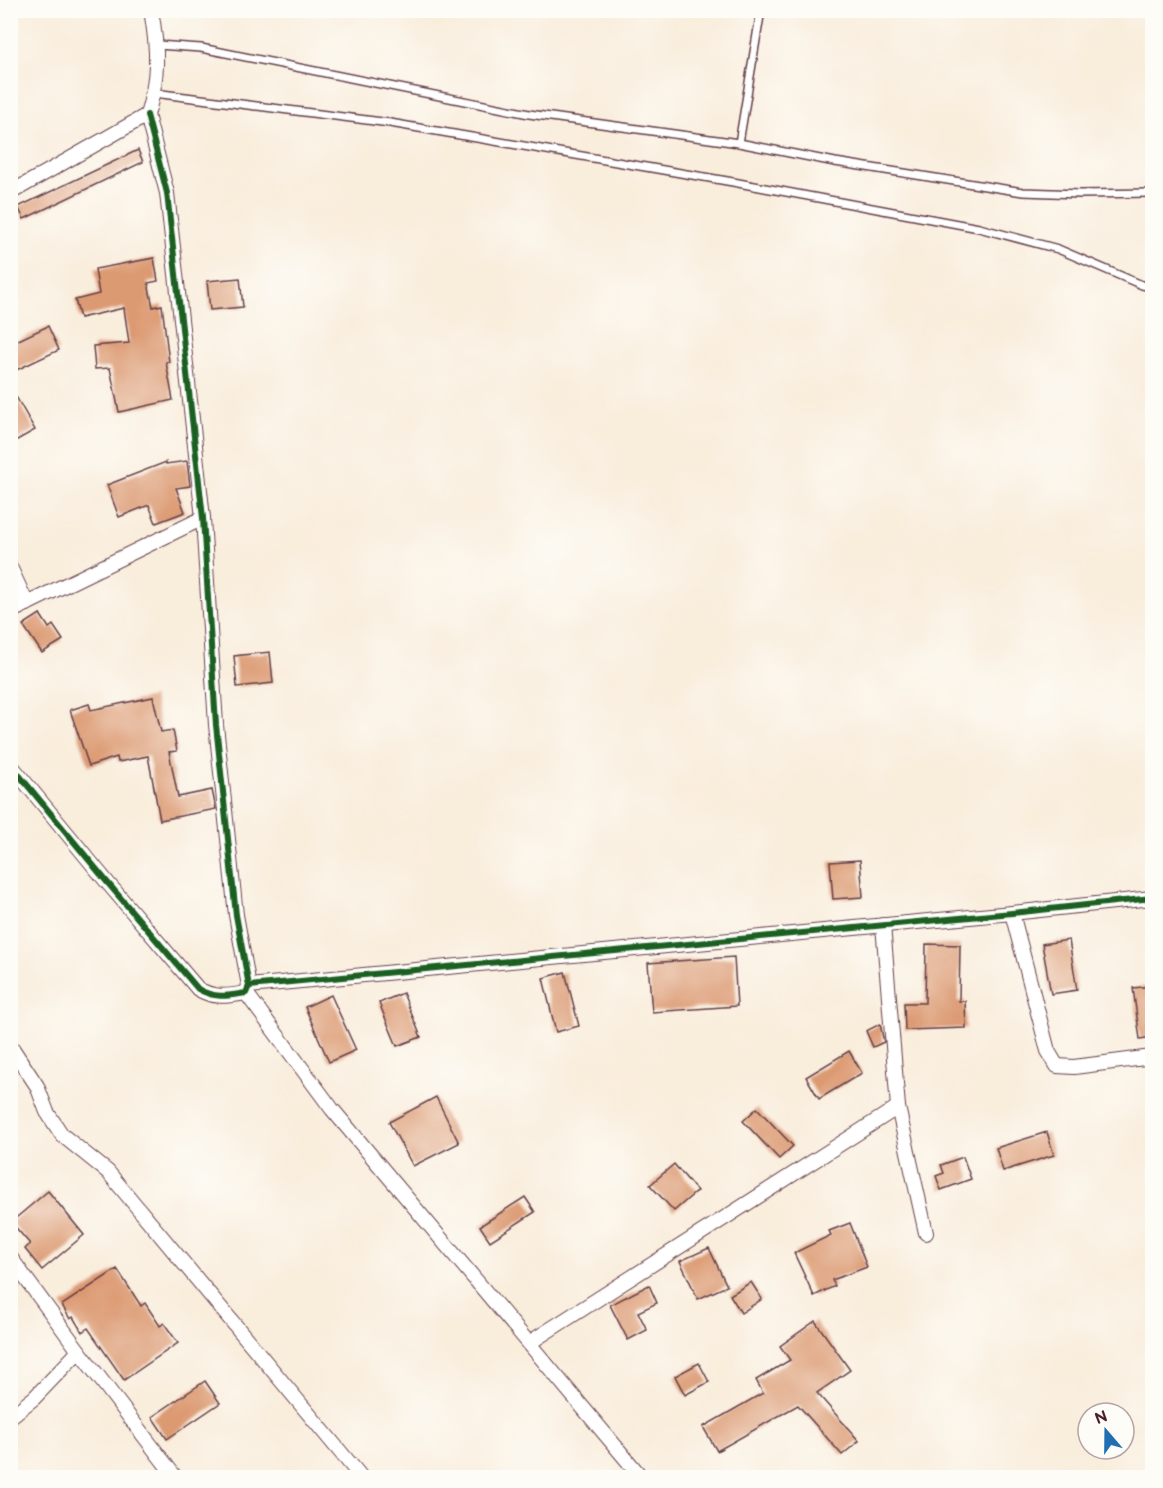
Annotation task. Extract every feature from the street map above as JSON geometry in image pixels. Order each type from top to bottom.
[{"type":"street","points":[[151,10],[157,45],[154,93],[147,116],[167,193],[203,518],[216,725],[236,915],[248,990],[333,1109],[642,1478]]},
{"type":"street","points":[[10,193],[147,116]]},
{"type":"street","points":[[10,612],[203,518]]},
{"type":"street","points":[[10,567],[27,604]]},
{"type":"street","points":[[10,764],[106,882],[198,989],[213,996],[229,998],[248,990],[1152,898]]},
{"type":"street","points":[[1012,913],[1048,1051],[1058,1066],[1074,1067],[1152,1057]]},
{"type":"street","points":[[883,925],[898,1107],[926,1233]]},
{"type":"street","points":[[10,1045],[37,1086],[47,1112],[62,1135],[108,1172],[362,1478]]},
{"type":"street","points":[[529,1343],[898,1107]]},
{"type":"street","points":[[10,1257],[176,1478]]},
{"type":"street","points":[[10,1417],[34,1398],[79,1351]]},
{"type":"lane","points":[[739,143],[761,10]]},
{"type":"lane","points":[[157,45],[201,48],[529,114],[739,143],[835,162],[1023,192],[1152,193]]},
{"type":"lane","points":[[154,93],[390,123],[734,182],[979,228],[1058,249],[1142,285],[1152,287]]},
{"type":"building","points":[[138,150],[143,162],[24,219],[18,207]]},
{"type":"building","points":[[154,258],[158,281],[148,283],[153,307],[162,305],[169,362],[166,362],[173,400],[119,412],[110,368],[95,369],[93,346],[129,343],[124,308],[80,318],[75,300],[99,294],[95,269]]},
{"type":"building","points":[[240,278],[243,307],[210,310],[207,281]]},
{"type":"building","points":[[48,326],[59,350],[10,373],[10,344]]},
{"type":"building","points":[[10,386],[35,430],[10,444]]},
{"type":"building","points":[[187,461],[190,486],[176,488],[185,512],[156,523],[149,505],[119,517],[107,485],[166,462],[166,464]]},
{"type":"building","points":[[40,614],[49,628],[53,625],[63,640],[42,653],[23,625]]},
{"type":"building","points":[[270,652],[273,683],[237,687],[234,656]]},
{"type":"building","points":[[153,697],[161,732],[173,730],[177,751],[169,752],[178,797],[212,790],[216,809],[160,820],[148,756],[118,762],[117,757],[89,766],[70,710],[89,704],[91,710]]},
{"type":"building","points":[[860,860],[863,897],[833,899],[830,862]]},
{"type":"building","points":[[1069,940],[1077,990],[1051,994],[1042,944]]},
{"type":"building","points":[[926,944],[960,945],[959,1001],[965,1001],[966,1028],[905,1030],[904,1003],[925,1003]]},
{"type":"building","points":[[734,957],[737,1006],[652,1012],[648,963]]},
{"type":"building","points":[[565,972],[579,1026],[556,1032],[543,978]]},
{"type":"building","points":[[1152,986],[1152,1037],[1140,1039],[1133,988]]},
{"type":"building","points":[[403,993],[421,1037],[397,1046],[379,1003]]},
{"type":"building","points":[[331,995],[356,1050],[329,1062],[305,1007]]},
{"type":"building","points":[[880,1024],[884,1042],[873,1047],[866,1031]]},
{"type":"building","points":[[849,1051],[862,1073],[819,1099],[806,1077]]},
{"type":"building","points":[[436,1097],[459,1143],[413,1166],[389,1122]]},
{"type":"building","points":[[757,1108],[793,1146],[779,1159],[743,1121]]},
{"type":"building","points":[[1047,1132],[1054,1155],[1003,1171],[996,1148]]},
{"type":"building","points":[[963,1157],[971,1179],[941,1190],[936,1176],[944,1173],[941,1165]]},
{"type":"building","points":[[674,1164],[697,1191],[674,1211],[650,1185]]},
{"type":"building","points":[[48,1191],[84,1235],[42,1270],[25,1249],[30,1244],[11,1222]]},
{"type":"building","points":[[525,1197],[535,1212],[490,1241],[480,1226]]},
{"type":"building","points":[[850,1223],[867,1267],[832,1280],[835,1286],[814,1296],[794,1253],[831,1235],[829,1231]]},
{"type":"building","points":[[709,1248],[727,1286],[698,1299],[680,1261]]},
{"type":"building","points":[[117,1269],[141,1306],[145,1303],[160,1326],[164,1323],[178,1343],[124,1380],[88,1328],[82,1332],[73,1317],[70,1319],[62,1305]]},
{"type":"building","points":[[751,1282],[762,1299],[741,1313],[730,1295]]},
{"type":"building","points":[[649,1285],[657,1303],[638,1312],[647,1330],[628,1340],[610,1305]]},
{"type":"building","points":[[815,1321],[850,1370],[817,1393],[859,1441],[842,1455],[798,1405],[717,1451],[703,1427],[763,1393],[756,1380],[790,1360],[780,1346]]},
{"type":"building","points":[[699,1363],[709,1382],[685,1395],[675,1376]]},
{"type":"building","points":[[205,1381],[220,1403],[167,1439],[152,1417]]},
{"type":"cycle path","points":[[10,764],[198,989],[227,996],[246,993],[249,986],[236,915],[216,725],[203,518],[167,193],[147,115]]},
{"type":"cycle path","points":[[249,986],[1152,898]]}]
